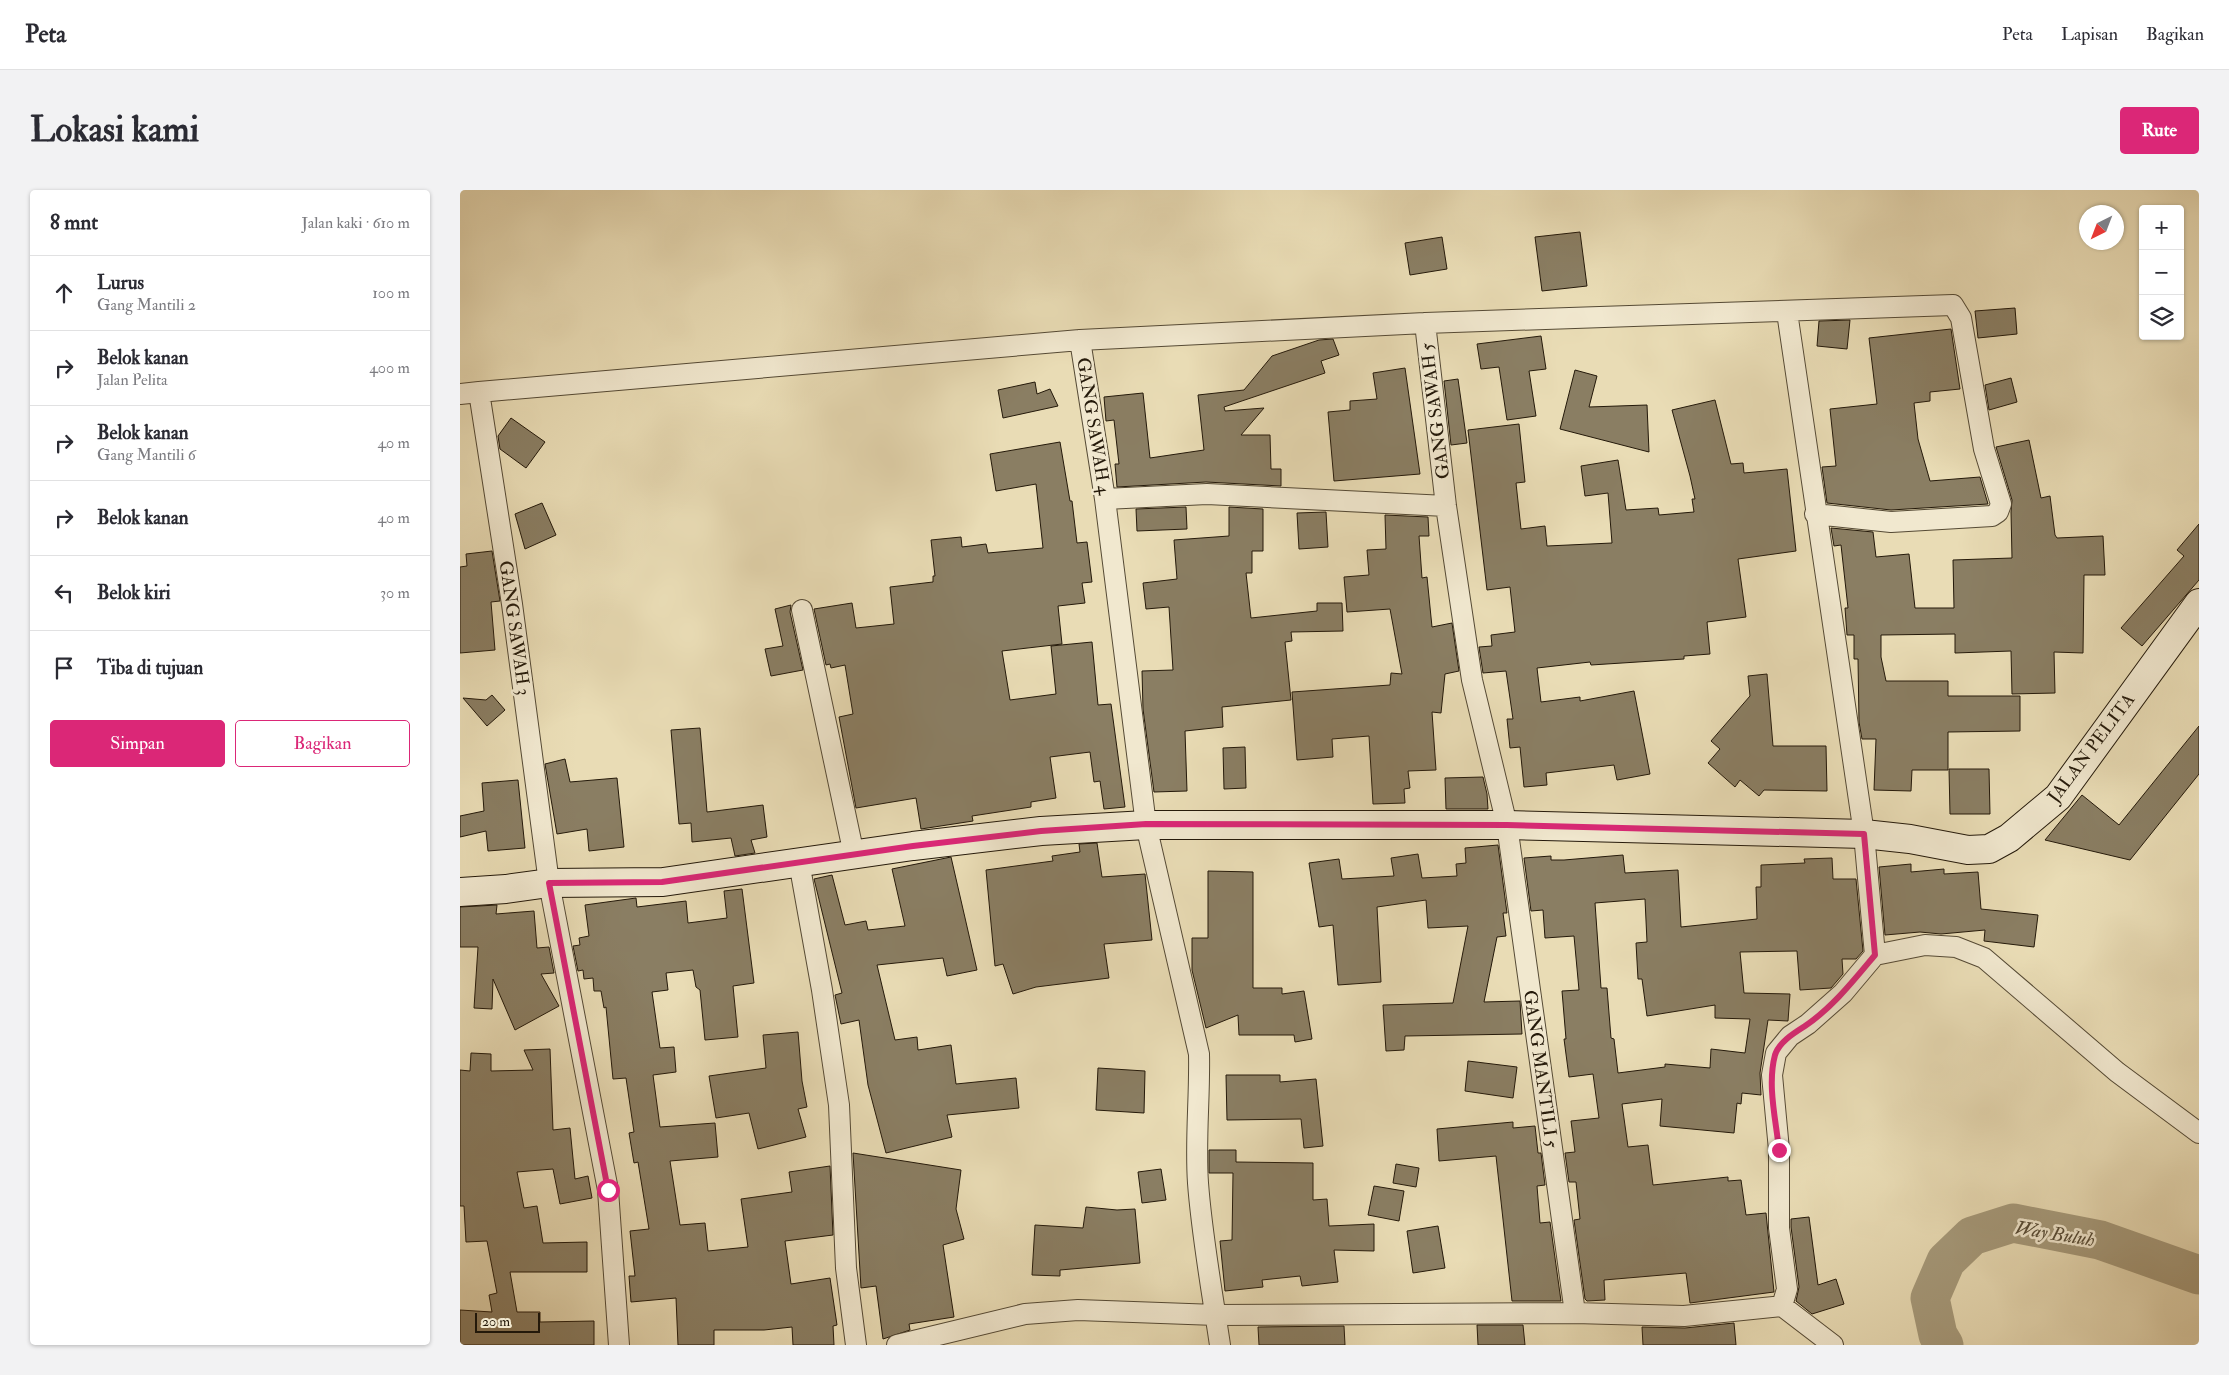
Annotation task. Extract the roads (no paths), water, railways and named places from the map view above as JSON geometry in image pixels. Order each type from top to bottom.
[{"type":"street","name":"GANG SAWAH 5","points":[[1507,825],[1472,680],[1446,506],[1425,323],[1953,305],[1961,318],[1984,449],[2001,504],[1998,512],[1992,516],[1910,522],[1891,522],[1815,514]]},
{"type":"street","points":[[1787,312],[1815,514],[1864,834],[1875,955]]},
{"type":"street","name":"GANG SAWAH 4","points":[[1220,1345],[1198,1183],[1199,1054],[1146,824],[1105,499],[1080,340],[1425,323]]},
{"type":"street","points":[[469,393],[1080,340]]},
{"type":"street","name":"GANG SAWAH 3","points":[[469,393],[512,604],[549,883],[608,1190],[619,1345]]},
{"type":"street","points":[[1105,499],[1207,494],[1446,506]]},
{"type":"street","name":"JALAN PELITA","points":[[460,892],[506,889],[549,883],[662,882],[854,854],[1041,831],[1146,824],[1507,825],[1864,834],[1910,839],[1968,850],[1989,849],[2009,838],[2058,797],[2199,603]]},
{"type":"street","points":[[802,610],[854,854]]},
{"type":"street","name":"GANG MANTILI 5","points":[[1507,825],[1575,1313]]},
{"type":"street","points":[[799,862],[822,990],[839,1105],[846,1268],[856,1345]]},
{"type":"street","points":[[1782,1306],[1787,1289],[1779,1228],[1779,1150],[1772,1075],[1776,1053],[1790,1036],[1808,1024],[1843,993],[1875,955],[1925,945],[1956,947],[1984,958],[2117,1072],[2199,1133]]},
{"type":"street","points":[[897,1345],[1025,1314],[1078,1310],[1216,1315],[1575,1313],[1684,1316],[1782,1306],[1833,1345]]},
{"type":"waterway","name":"Way Buluh","points":[[1944,1345],[1938,1335],[1930,1298],[1946,1261],[1972,1236],[2013,1223],[2100,1240],[2199,1275]]}]
